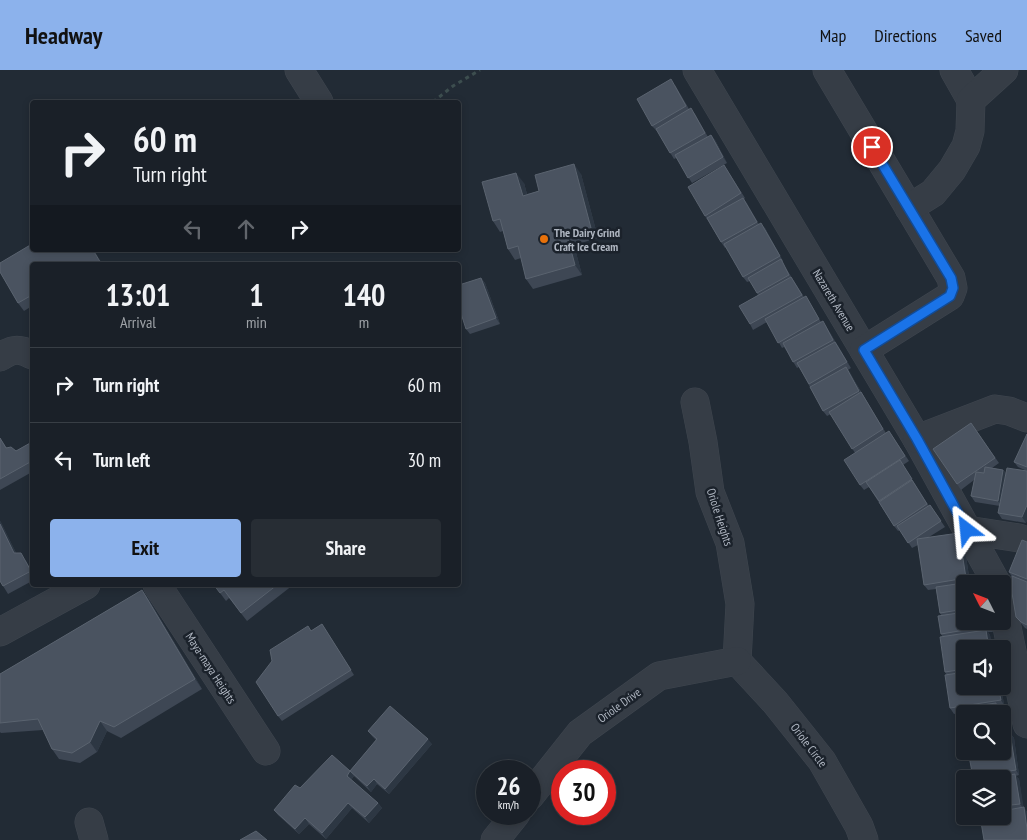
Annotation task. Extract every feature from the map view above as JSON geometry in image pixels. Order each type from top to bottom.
[{"type":"street","points":[[299,70],[318,100]]},
{"type":"street","name":"Nazareth Avenue","points":[[697,70],[917,439],[992,575]]},
{"type":"street","points":[[826,70],[951,278],[953,288],[950,296],[864,350]]},
{"type":"street","points":[[909,208],[933,193],[952,170],[966,146],[970,131],[972,100],[954,70]]},
{"type":"street","points":[[972,100],[1004,70]]},
{"type":"street","points":[[0,357],[11,350],[25,351],[30,354]]},
{"type":"street","name":"Oriole Heights","points":[[695,402],[710,492],[730,543],[740,604],[737,661]]},
{"type":"street","points":[[917,439],[995,410],[1009,411],[1027,418]]},
{"type":"street","points":[[967,530],[1019,538],[1027,541]]},
{"type":"street","points":[[0,632],[82,587]]},
{"type":"street","name":"Maya-maya Heights","points":[[158,587],[266,751]]},
{"type":"street","points":[[1011,630],[1021,660],[1027,724]]},
{"type":"street","name":"Oriole Drive","points":[[541,782],[580,733],[659,676],[737,661]]},
{"type":"street","name":"Oriole Circle","points":[[737,661],[775,702],[822,761],[859,826],[864,840]]},
{"type":"street","points":[[495,840],[507,825]]},
{"type":"path","points":[[436,100],[453,86],[480,70]]},
{"type":"building","points":[[671,79],[686,106],[652,126],[637,99]]},
{"type":"building","points":[[691,108],[705,133],[670,153],[656,129]]},
{"type":"building","points":[[711,135],[723,157],[688,178],[675,155]]},
{"type":"building","points":[[574,164],[591,228],[567,235],[575,265],[526,279],[518,246],[508,249],[500,219],[493,221],[482,182],[516,173],[523,196],[539,191],[535,175]]},
{"type":"building","points":[[724,165],[741,193],[705,216],[688,187]]},
{"type":"building","points":[[743,198],[757,222],[721,242],[707,218]]},
{"type":"building","points":[[761,223],[780,256],[743,277],[724,244]]},
{"type":"building","points":[[30,245],[30,252],[94,252],[100,262],[30,262],[30,296],[18,303],[0,272],[0,263]]},
{"type":"building","points":[[781,259],[789,275],[757,293],[748,278]]},
{"type":"building","points":[[791,277],[802,295],[750,324],[739,306]]},
{"type":"building","points":[[481,278],[496,318],[466,329],[461,313],[461,284]]},
{"type":"building","points":[[806,296],[819,319],[778,343],[765,319]]},
{"type":"building","points":[[823,321],[833,340],[793,362],[783,343]]},
{"type":"building","points":[[835,342],[847,362],[809,384],[797,363]]},
{"type":"building","points":[[846,367],[859,391],[823,411],[810,387]]},
{"type":"building","points":[[861,392],[883,429],[852,449],[829,412]]},
{"type":"building","points":[[971,423],[995,458],[957,484],[933,449]]},
{"type":"building","points":[[889,431],[905,456],[860,485],[844,460]]},
{"type":"building","points":[[1027,434],[1027,467],[1014,462]]},
{"type":"building","points":[[0,438],[6,448],[11,447],[16,451],[30,443],[30,462],[0,479]]},
{"type":"building","points":[[900,460],[912,479],[879,501],[866,482]]},
{"type":"building","points":[[985,467],[1003,470],[998,501],[971,496],[976,472],[984,473]]},
{"type":"building","points":[[1007,468],[1027,471],[1027,505],[1022,517],[998,513]]},
{"type":"building","points":[[912,480],[927,504],[894,526],[879,502]]},
{"type":"building","points":[[930,505],[941,521],[908,543],[897,526]]},
{"type":"building","points":[[0,524],[14,553],[21,553],[30,572],[3,586],[0,581]]},
{"type":"building","points":[[959,533],[966,575],[956,575],[956,580],[924,585],[917,539]]},
{"type":"building","points":[[1022,540],[1027,542],[1027,579],[1009,572]]},
{"type":"building","points":[[1012,576],[1027,582],[1027,625],[1016,617],[1012,593]]},
{"type":"building","points":[[956,584],[956,610],[940,613],[936,587]]},
{"type":"building","points":[[216,587],[274,587],[241,613],[224,590],[220,593]]},
{"type":"building","points":[[142,590],[195,679],[114,727],[100,721],[90,742],[72,753],[52,749],[38,719],[0,723],[0,674]]},
{"type":"building","points":[[956,613],[956,630],[965,630],[941,634],[938,616]]},
{"type":"building","points":[[322,624],[351,670],[278,716],[256,682],[272,661],[270,650],[308,626],[311,631]]},
{"type":"building","points":[[986,630],[988,640],[956,640],[956,670],[945,672],[940,637]]},
{"type":"building","points":[[956,673],[956,695],[1000,695],[1001,700],[956,705],[956,707],[950,708],[945,675]]},
{"type":"building","points":[[390,706],[428,739],[385,789],[374,779],[367,786],[350,771],[377,739],[368,731]]},
{"type":"building","points":[[1011,739],[1016,770],[972,770],[970,760],[1011,760]]},
{"type":"building","points":[[332,755],[350,771],[347,776],[378,803],[365,817],[348,803],[322,833],[305,818],[295,829],[274,810],[295,785],[300,788]]},
{"type":"building","points":[[1015,774],[1020,804],[1011,805],[1011,775]]},
{"type":"building","points":[[1024,807],[1027,840],[984,840],[982,825],[1011,825],[1011,809]]},
{"type":"building","points":[[256,831],[267,840],[240,840]]},
{"type":"place","name":"The Dairy Grind Craft Ice Cream","points":[[544,239]]},
{"type":"route","points":[[872,147],[951,278],[953,288],[950,296],[864,350],[917,439],[967,530]]}]
